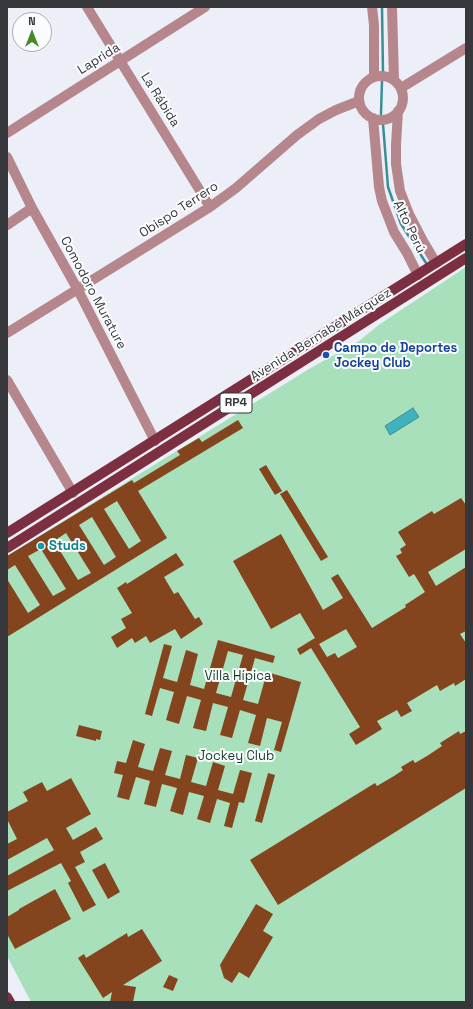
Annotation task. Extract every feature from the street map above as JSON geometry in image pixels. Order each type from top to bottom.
[{"type":"main road","name":"Avenida Bernabé Márquez","points":[[7,533],[466,244]]},
{"type":"main road","name":"Avenida Bernabé Márquez","points":[[7,548],[466,258]]},
{"type":"main road","points":[[7,997],[10,1002]]},
{"type":"street","name":"La Rábida","points":[[87,7],[210,207]]},
{"type":"street","name":"Laprida","points":[[7,133],[205,7]]},
{"type":"street","points":[[372,7],[374,25],[374,77]]},
{"type":"street","points":[[392,7],[397,84],[403,100],[398,111],[393,116],[387,118],[374,118],[364,112],[359,101],[359,95],[364,84],[374,77],[388,77],[397,84]]},
{"type":"street","points":[[397,84],[466,48]]},
{"type":"street","name":"Obispo Terrero","points":[[7,333],[210,207],[236,188],[297,135],[319,119],[336,110],[359,101]]},
{"type":"street","name":"Alto Perú","points":[[398,111],[396,164],[400,191],[413,221],[436,263]]},
{"type":"street","name":"Alto Perú","points":[[374,118],[379,188],[382,201],[394,232],[418,275]]},
{"type":"street","name":"Comodoro Murature","points":[[7,157],[32,208],[78,290],[155,441]]},
{"type":"street","points":[[7,225],[32,208]]},
{"type":"street","points":[[7,380],[73,492]]},
{"type":"green space","name":"Jockey Club","points":[[466,267],[466,1002],[31,1002],[7,956],[7,556],[309,369],[359,341],[380,324]]},
{"type":"water","points":[[413,408],[419,417],[390,435],[385,426]]},
{"type":"building","name":"Studs","points":[[238,420],[243,428],[138,491],[167,538],[7,637],[7,579],[28,613],[40,605],[15,565],[7,570],[7,556],[132,480],[134,483],[180,455],[177,451],[199,438],[202,442]],"holes":[[[117,501],[141,541],[129,549],[104,509]],[[92,517],[116,557],[104,565],[79,525]],[[66,533],[91,573],[78,580],[54,541]],[[41,549],[66,589],[53,596],[28,556]]]},
{"type":"building","points":[[266,465],[282,491],[275,495],[259,469]]},
{"type":"building","points":[[287,490],[328,557],[321,561],[280,494]]},
{"type":"building","points":[[461,498],[466,505],[466,549],[428,572],[436,586],[466,567],[466,631],[460,634],[466,643],[466,679],[455,686],[454,683],[440,691],[437,685],[407,703],[412,711],[401,717],[397,710],[377,721],[382,729],[356,745],[349,734],[360,727],[311,648],[300,655],[297,649],[315,638],[300,613],[271,629],[233,561],[281,534],[323,610],[343,598],[331,578],[338,574],[372,628],[406,607],[405,605],[425,592],[414,574],[409,577],[396,556],[402,553],[400,549],[406,545],[398,532],[432,511],[434,514]],"holes":[[[346,629],[357,647],[338,658],[335,653],[327,657],[319,644]]]},
{"type":"building","points":[[176,553],[184,565],[164,577],[174,594],[178,592],[195,619],[199,617],[203,624],[181,639],[175,629],[150,643],[146,636],[135,643],[132,638],[117,648],[111,637],[126,628],[121,619],[132,613],[117,588],[126,582],[127,584]]},
{"type":"building","points":[[218,640],[275,656],[273,663],[255,658],[243,700],[258,704],[267,672],[301,682],[281,752],[274,750],[282,722],[267,718],[260,746],[248,743],[256,715],[240,710],[232,738],[220,735],[228,707],[213,703],[206,731],[193,728],[201,700],[187,696],[179,724],[166,720],[174,692],[160,688],[152,716],[145,714],[164,644],[172,646],[163,678],[177,682],[186,650],[198,654],[190,685],[204,689]],"holes":[[[228,651],[243,655],[231,697],[216,693]]]},
{"type":"building","points":[[79,725],[102,731],[100,740],[96,739],[96,741],[76,736]]},
{"type":"building","points":[[459,731],[460,734],[466,731],[466,788],[278,905],[250,860],[375,783],[377,786],[394,776],[403,770],[401,767],[413,760],[415,763],[427,756],[442,746],[440,743]]},
{"type":"building","points":[[133,740],[145,744],[138,767],[153,771],[160,748],[172,751],[165,775],[180,779],[186,755],[198,758],[191,782],[206,786],[213,762],[225,766],[218,790],[233,794],[240,770],[252,773],[244,803],[239,802],[232,828],[224,826],[230,803],[217,799],[210,823],[197,819],[204,796],[189,792],[183,815],[170,811],[177,788],[162,784],[156,807],[144,804],[150,781],[136,777],[129,800],[117,797],[123,775],[114,773],[117,761],[126,763]]},
{"type":"building","points":[[268,773],[275,775],[262,823],[255,821]]},
{"type":"building","points":[[71,778],[91,814],[66,828],[73,840],[96,827],[103,839],[80,852],[85,862],[75,867],[96,905],[83,912],[68,883],[71,881],[61,863],[7,891],[7,876],[54,850],[47,838],[7,860],[7,844],[17,839],[7,819],[7,812],[28,801],[23,792],[42,782],[47,791]]},
{"type":"building","points":[[105,863],[120,892],[108,899],[92,870]]},
{"type":"building","points":[[55,889],[71,919],[15,949],[7,934],[7,917]]},
{"type":"building","points":[[256,904],[273,914],[263,931],[273,937],[249,978],[239,972],[232,983],[224,978],[220,965]]},
{"type":"building","points":[[142,929],[162,961],[123,985],[136,987],[133,1002],[110,1002],[112,992],[103,998],[78,958],[84,954],[86,958],[127,933],[128,937]]},
{"type":"building","points":[[169,975],[178,979],[173,991],[163,987]]},
{"type":"waterway","points":[[382,7],[383,73]]},
{"type":"waterway","points":[[381,114],[382,81]]},
{"type":"waterway","points":[[383,124],[388,187],[401,224],[428,266]]},
{"type":"place","name":"Campo de Deportes Jockey Club","points":[[326,355]]},
{"type":"place","name":"Studs","points":[[41,546]]},
{"type":"park label","name":"Villa Hípica","points":[[238,676]]}]
